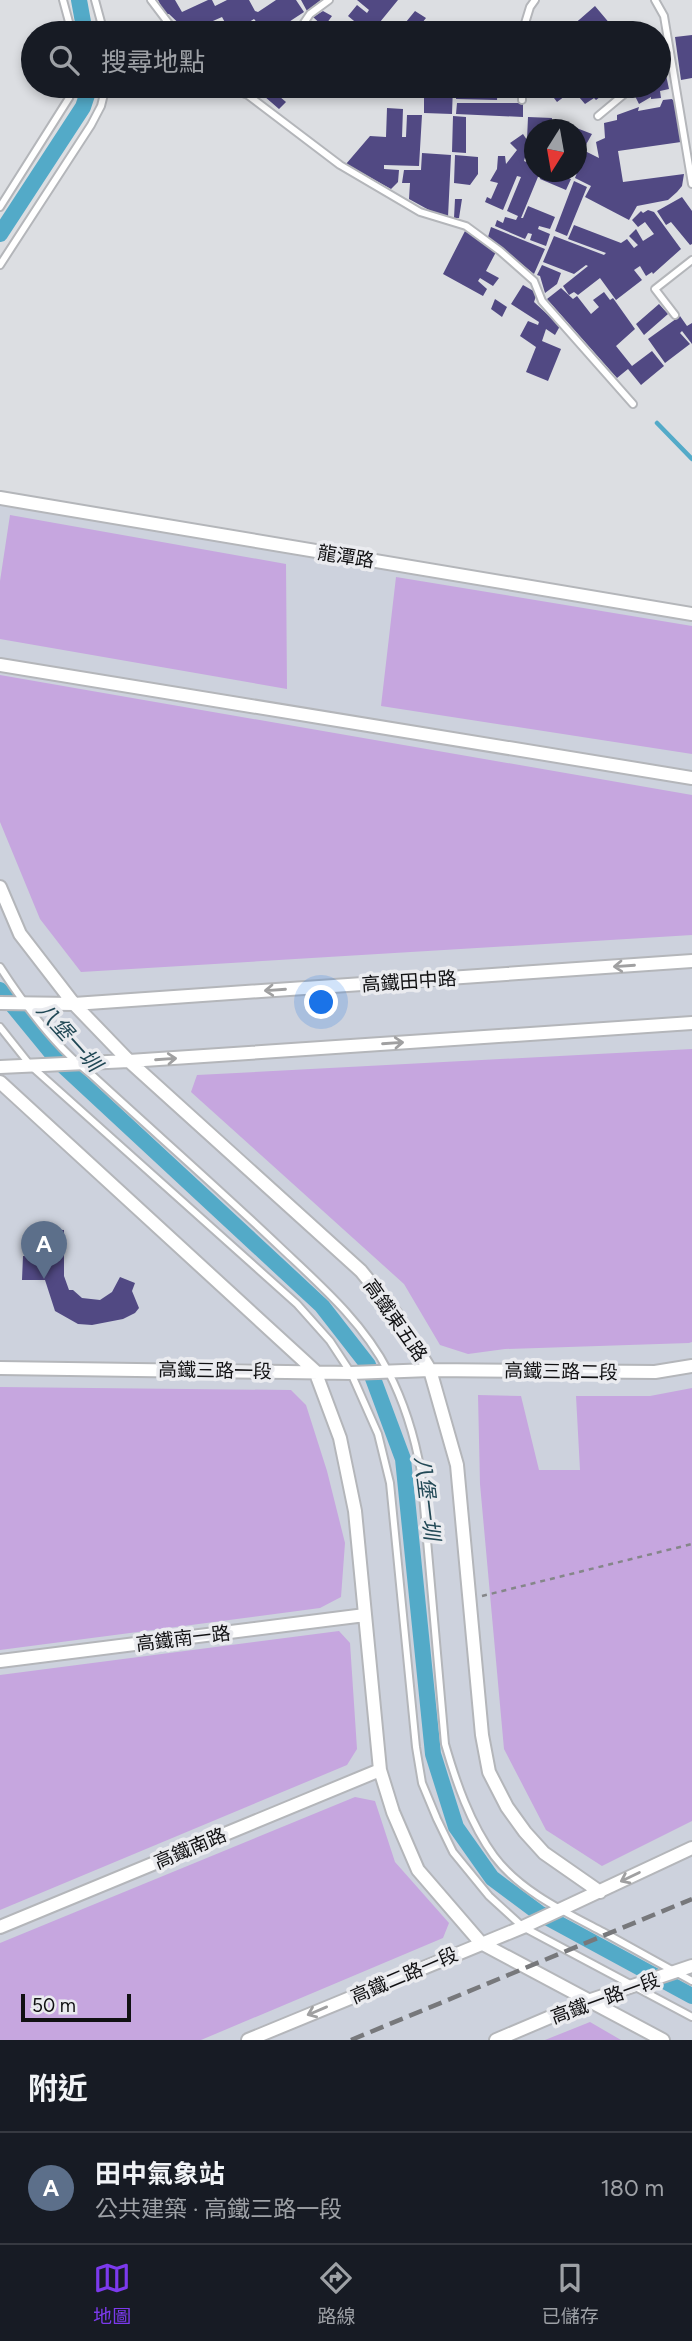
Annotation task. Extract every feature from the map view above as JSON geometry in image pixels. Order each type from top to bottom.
[{"type":"street","name":"龍潭路","points":[[0,498],[692,614]]},
{"type":"street","points":[[0,665],[692,778]]},
{"type":"street","name":"高鐵東五路","points":[[0,887],[20,934],[74,1004],[129,1061],[361,1270],[395,1312],[430,1370],[457,1465],[482,1735],[489,1772],[506,1807],[544,1853],[600,1892]]},
{"type":"street","name":"高鐵田中路","points":[[0,1003],[74,1004],[692,961]]},
{"type":"street","points":[[0,1067],[129,1061],[692,1023]]},
{"type":"street","points":[[0,1082],[315,1371],[340,1438],[355,1511],[380,1770],[393,1812],[418,1870],[481,1942],[663,2040]]},
{"type":"street","name":"高鐵三路二段","points":[[430,1370],[655,1372],[692,1366]]},
{"type":"street","name":"高鐵三路一段","points":[[0,1368],[351,1373],[430,1370]]},
{"type":"street","name":"高鐵南一路","points":[[0,1661],[365,1615]]},
{"type":"street","name":"高鐵南路","points":[[0,1927],[380,1770]]},
{"type":"street","name":"高鐵二路一段","points":[[248,2040],[523,1927],[692,1847]]},
{"type":"street","name":"高鐵一路一段","points":[[495,2040],[589,2001],[692,1966]]},
{"type":"lane","points":[[63,0],[69,21]]},
{"type":"lane","points":[[95,0],[101,21]]},
{"type":"lane","points":[[151,0],[167,21]]},
{"type":"lane","points":[[306,21],[329,0]]},
{"type":"lane","points":[[526,21],[535,0]]},
{"type":"lane","points":[[654,0],[665,21]]},
{"type":"lane","points":[[671,58],[692,184]]},
{"type":"lane","points":[[0,207],[69,98]]},
{"type":"lane","points":[[0,265],[91,125],[104,98]]},
{"type":"lane","points":[[250,98],[340,165],[420,212],[466,226],[500,250],[534,281],[542,301],[633,404]]},
{"type":"lane","points":[[598,116],[620,98]]},
{"type":"lane","points":[[675,315],[655,289],[692,260]]},
{"type":"lane","points":[[0,967],[24,1003],[77,1064],[321,1285],[340,1305],[388,1371],[416,1445],[421,1472],[445,1744],[454,1775],[476,1825],[495,1857],[521,1883],[561,1910],[692,1980]]},
{"type":"lane","points":[[0,1027],[31,1066],[298,1304],[330,1341],[351,1373],[378,1434],[390,1483],[416,1747],[422,1783],[453,1852],[489,1896],[523,1927],[692,2017]]},
{"type":"path","points":[[469,1600],[692,1544]]},
{"type":"shaded area","points":[[0,502],[692,619],[692,2040],[0,2040]]},
{"type":"shaded area","points":[[10,515],[286,564],[287,689],[0,639],[0,581]]},
{"type":"shaded area","points":[[396,577],[692,626],[692,754],[381,706]]},
{"type":"shaded area","points":[[0,675],[692,795],[692,935],[81,972],[40,919],[0,822]]},
{"type":"shaded area","points":[[692,1049],[692,1342],[689,1343],[505,1349],[468,1354],[440,1345],[404,1284],[191,1092],[197,1075]]},
{"type":"shaded area","points":[[0,1387],[291,1390],[306,1405],[327,1471],[345,1543],[341,1597],[320,1608],[0,1650]]},
{"type":"shaded area","points":[[692,1388],[692,1821],[602,1866],[546,1830],[504,1749],[480,1484],[478,1395],[521,1396],[539,1470],[580,1470],[576,1396],[650,1396]]},
{"type":"shaded area","points":[[339,1631],[350,1643],[357,1749],[347,1765],[0,1910],[0,1675]]},
{"type":"shaded area","points":[[355,1797],[375,1801],[395,1862],[449,1923],[443,1938],[201,2040],[0,2040],[0,1943]]},
{"type":"shaded area","points":[[590,2022],[621,2040],[545,2040]]},
{"type":"building","points":[[158,0],[175,0],[182,12],[208,0],[212,0],[215,6],[227,0],[249,0],[258,12],[276,0],[296,0],[304,12],[290,21],[224,21],[222,17],[213,21],[176,21],[165,14]]},
{"type":"building","points":[[301,0],[321,0],[307,11]]},
{"type":"building","points":[[357,0],[398,0],[381,21],[354,21],[348,16],[357,5],[367,13],[369,10]]},
{"type":"building","points":[[595,6],[608,21],[578,21]]},
{"type":"building","points":[[323,11],[332,16],[328,21],[317,21],[313,17]]},
{"type":"building","points":[[415,11],[426,18],[424,21],[407,21]]},
{"type":"building","points":[[692,35],[692,78],[681,80],[675,37]]},
{"type":"building","points":[[266,98],[281,98],[286,102],[279,109]]},
{"type":"building","points":[[424,98],[453,98],[452,114],[424,113]]},
{"type":"building","points":[[456,98],[497,98],[497,100]]},
{"type":"building","points":[[580,98],[594,98],[585,104]]},
{"type":"building","points":[[636,98],[649,98],[639,104]]},
{"type":"building","points":[[672,99],[675,103],[681,142],[618,151],[623,182],[684,174],[682,186],[668,200],[637,206],[629,220],[585,197],[591,186],[583,182],[587,182],[587,152],[599,158],[596,142],[605,138],[604,123],[617,120],[617,115],[639,107],[638,111],[660,107],[663,100]]},
{"type":"building","points":[[457,103],[523,103],[523,117],[456,114]]},
{"type":"building","points":[[387,108],[403,109],[402,137],[406,137],[407,115],[422,115],[419,166],[384,165],[384,169],[399,170],[398,182],[391,189],[346,164],[370,136],[386,137]]},
{"type":"building","points":[[453,116],[466,117],[466,153],[452,152]]},
{"type":"building","points":[[528,117],[552,118],[552,119]]},
{"type":"building","points":[[523,134],[524,182],[536,182],[521,218],[528,206],[555,217],[550,229],[539,226],[538,229],[550,234],[546,246],[530,240],[532,234],[528,233],[525,239],[495,226],[497,220],[503,223],[505,217],[516,220],[518,216],[507,211],[521,177],[517,176],[503,210],[485,202],[487,197],[491,199],[498,183],[490,181],[497,169],[498,156],[505,156],[506,164],[517,150],[510,143]]},
{"type":"building","points":[[422,153],[451,155],[448,217],[438,215],[409,199],[410,183],[402,183],[404,170],[421,170]]},
{"type":"building","points":[[455,155],[478,157],[478,174],[470,185],[454,183]]},
{"type":"building","points":[[547,182],[570,182],[566,190]]},
{"type":"building","points":[[574,182],[587,187],[567,236],[555,231]]},
{"type":"building","points":[[682,197],[692,211],[690,245],[671,222],[666,225],[657,211]]},
{"type":"building","points":[[455,199],[462,199],[459,218],[454,218]]},
{"type":"building","points":[[648,210],[654,212],[681,249],[653,274],[652,272],[646,276],[640,266],[634,270],[642,280],[616,300],[600,278],[578,295],[574,292],[569,295],[563,286],[588,266],[574,274],[543,262],[554,236],[604,255],[606,253],[568,239],[574,225],[621,243],[627,239],[634,248],[638,245],[629,236],[636,229],[643,241],[654,234],[645,222],[638,227],[632,220],[641,211],[643,213]]},
{"type":"building","points":[[491,227],[545,249],[534,274],[488,237]]},
{"type":"building","points":[[465,231],[496,252],[486,271],[499,278],[493,286],[480,278],[478,281],[487,289],[483,296],[443,274]]},
{"type":"building","points":[[542,265],[561,273],[557,284],[545,293],[540,276],[537,275]]},
{"type":"building","points":[[523,285],[537,293],[534,302],[560,326],[555,335],[546,329],[542,341],[561,349],[548,381],[526,372],[536,347],[520,336],[528,321],[538,325],[539,322],[511,304]]},
{"type":"building","points":[[561,288],[573,299],[577,296],[591,314],[599,307],[593,300],[604,292],[610,300],[613,298],[635,329],[616,346],[632,366],[652,351],[664,366],[641,385],[628,369],[617,378],[547,299]]},
{"type":"building","points":[[495,299],[507,307],[502,317],[491,309]]},
{"type":"building","points":[[659,304],[668,314],[644,335],[636,324]]},
{"type":"building","points":[[680,316],[687,326],[692,323],[692,344],[682,331],[680,333],[690,344],[665,363],[648,339]]},
{"type":"building","points":[[44,1229],[64,1230],[64,1276],[69,1290],[82,1298],[100,1300],[112,1292],[120,1277],[135,1283],[132,1291],[139,1308],[135,1313],[123,1319],[92,1325],[78,1324],[55,1311],[45,1280],[22,1280],[23,1256],[43,1257]]},
{"type":"waterway","name":"八堡一圳","points":[[79,0],[83,21]]},
{"type":"waterway","name":"八堡一圳","points":[[0,234],[83,107],[86,98]]},
{"type":"waterway","points":[[657,423],[692,459]]},
{"type":"waterway","name":"八堡一圳","points":[[0,990],[59,1062],[322,1306],[368,1365],[403,1459],[433,1754],[456,1827],[492,1878],[539,1913],[692,1996]]},
{"type":"railway","points":[[351,2040],[692,1899]]},
{"type":"place","name":"田中氣象站","points":[[44,1279]]}]
